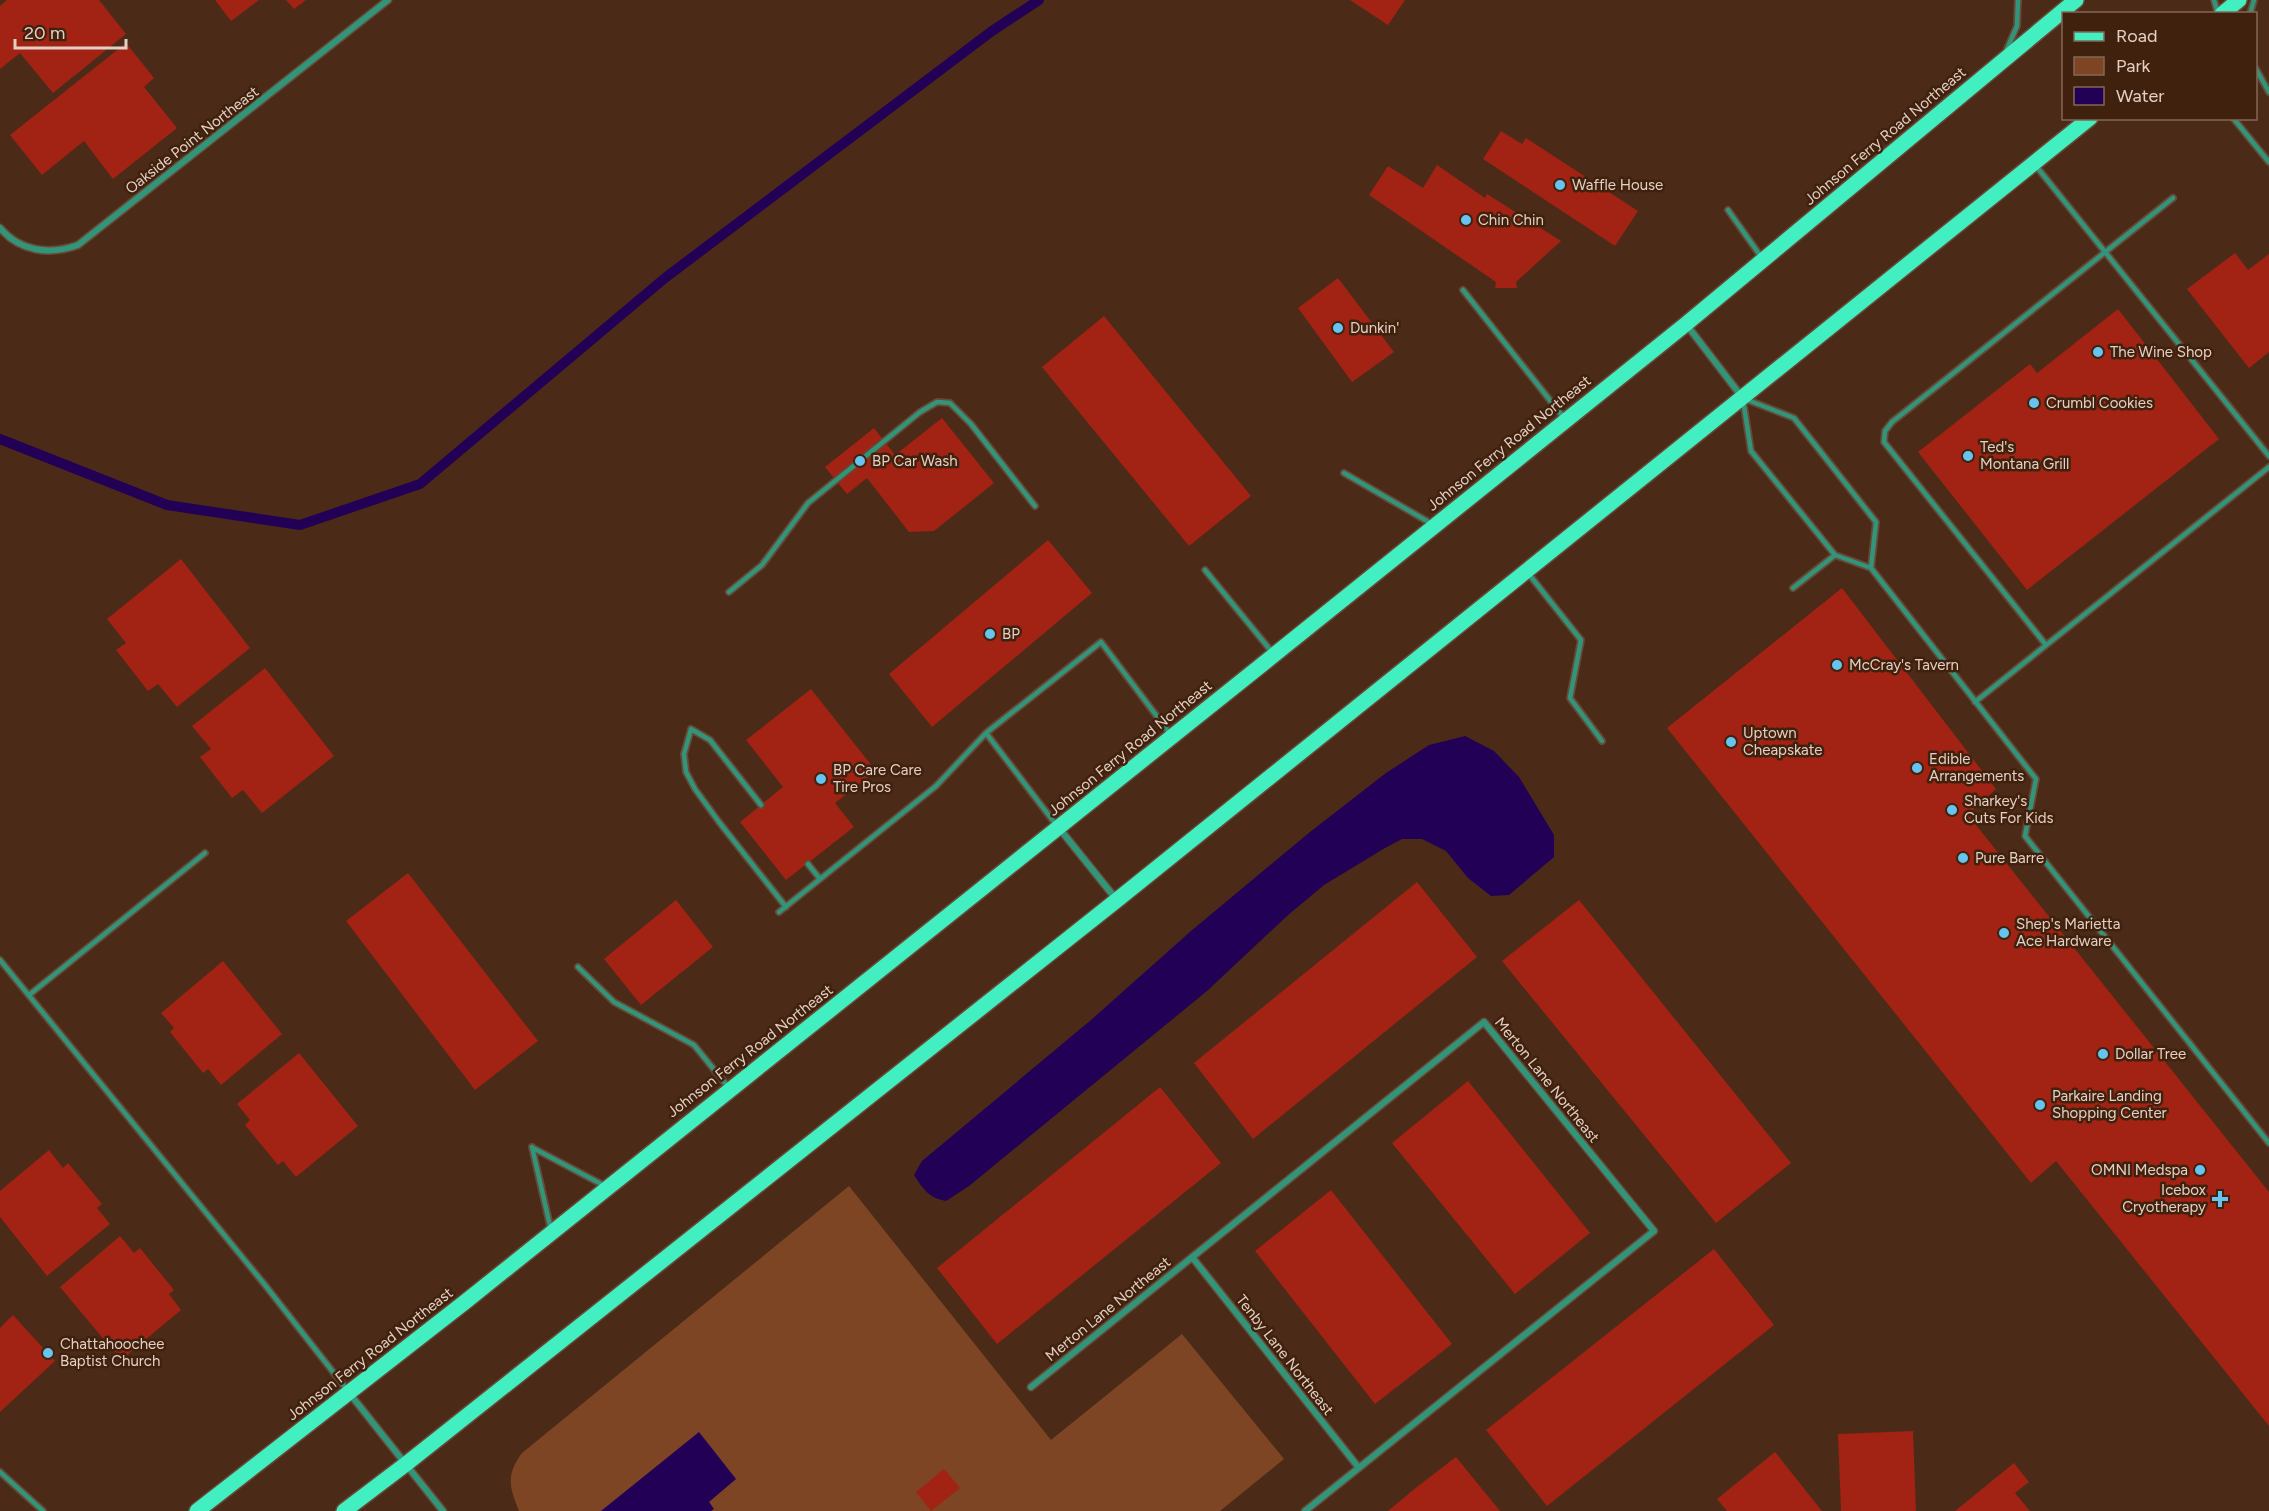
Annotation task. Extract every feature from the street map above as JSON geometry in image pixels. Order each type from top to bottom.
[{"type":"main road","name":"Johnson Ferry Road Northeast","points":[[197,1511],[552,1233],[1435,526],[1764,260],[2076,0]]},
{"type":"main road","points":[[2223,12],[2239,0]]},
{"type":"main road","points":[[344,1511],[1117,900],[2088,120]]},
{"type":"street","name":"Oakside Point Northeast","points":[[0,228],[6,235],[24,246],[42,251],[62,251],[78,245],[388,0]]},
{"type":"street","points":[[1686,324],[1742,398]]},
{"type":"street","points":[[1059,828],[1117,900]]},
{"type":"street","name":"Merton Lane Northeast","points":[[1031,1387],[1484,1022],[1654,1231],[1305,1511]]},
{"type":"street","name":"Tenby Lane Northeast","points":[[1192,1257],[1359,1468]]},
{"type":"street","points":[[350,1393],[443,1511]]},
{"type":"lane","points":[[1998,64],[2011,43],[2017,26],[2018,0]]},
{"type":"lane","points":[[2257,71],[2269,92]]},
{"type":"lane","points":[[2235,120],[2269,162]]},
{"type":"lane","points":[[2034,164],[2269,456]]},
{"type":"lane","points":[[2046,645],[1884,442],[1885,431],[1892,422],[2173,198]]},
{"type":"lane","points":[[1728,210],[1764,260]]},
{"type":"lane","points":[[1463,290],[1565,421]]},
{"type":"lane","points":[[1742,398],[1752,451],[1835,555],[1871,568],[2036,779],[2025,836],[2269,1143]]},
{"type":"lane","points":[[1742,398],[1794,418],[1876,522],[1871,568]]},
{"type":"lane","points":[[729,592],[762,565],[808,503],[920,412],[937,402],[950,403],[971,424],[1035,506]]},
{"type":"lane","points":[[1975,702],[2269,468]]},
{"type":"lane","points":[[1344,473],[1435,526]]},
{"type":"lane","points":[[1793,588],[1835,555]]},
{"type":"lane","points":[[1205,570],[1274,655]]},
{"type":"lane","points":[[1526,571],[1581,640],[1570,698],[1602,741]]},
{"type":"lane","points":[[779,912],[936,786],[986,733],[1101,642],[1172,737]]},
{"type":"lane","points":[[761,805],[710,741],[691,729],[684,754],[686,772],[695,789],[786,907]]},
{"type":"lane","points":[[986,733],[1059,828]]},
{"type":"lane","points":[[29,995],[205,853]]},
{"type":"lane","points":[[808,864],[820,879]]},
{"type":"lane","points":[[0,960],[350,1393]]},
{"type":"lane","points":[[578,967],[614,1002],[694,1045],[731,1090]]},
{"type":"lane","points":[[552,1233],[532,1147],[608,1187]]},
{"type":"lane","points":[[0,1472],[43,1511]]},
{"type":"green space","points":[[849,1186],[1051,1440],[1182,1334],[1284,1459],[1220,1511],[519,1511],[511,1487],[511,1474],[522,1453]]},
{"type":"water","points":[[1465,736],[1494,751],[1519,777],[1554,835],[1554,857],[1509,895],[1491,896],[1468,878],[1446,851],[1422,839],[1402,839],[1324,885],[1287,916],[1207,991],[969,1186],[946,1201],[935,1198],[924,1189],[914,1175],[922,1161],[1091,1020],[1191,931],[1310,832],[1386,773],[1429,745]]},
{"type":"water","points":[[699,1432],[736,1479],[709,1502],[714,1509],[711,1511],[601,1511]]},
{"type":"building","points":[[7,0],[99,0],[126,34],[53,93],[20,53],[0,69],[0,6]]},
{"type":"building","points":[[215,0],[259,0],[231,21]]},
{"type":"building","points":[[286,0],[306,0],[294,9]]},
{"type":"building","points":[[1350,0],[1405,0],[1388,25]]},
{"type":"building","points":[[126,43],[154,78],[144,87],[177,128],[113,179],[84,141],[42,175],[10,135]]},
{"type":"building","name":"Waffle House","points":[[1501,131],[1522,144],[1526,138],[1638,211],[1615,246],[1483,159]]},
{"type":"building","name":"Chin Chin","points":[[1437,165],[1485,198],[1487,194],[1561,241],[1516,282],[1517,288],[1495,288],[1496,282],[1369,195],[1388,166],[1423,188]]},
{"type":"building","points":[[2235,253],[2248,270],[2269,254],[2269,352],[2249,368],[2187,289]]},
{"type":"building","points":[[1338,278],[1394,352],[1352,382],[1298,308]]},
{"type":"building","points":[[2118,309],[2219,439],[2027,590],[1918,452],[2030,364],[2037,373]]},
{"type":"building","points":[[1104,316],[1251,496],[1189,546],[1042,367]]},
{"type":"building","points":[[942,418],[994,483],[934,531],[909,532],[867,478],[847,494],[825,467],[874,428],[895,455]]},
{"type":"building","name":"BP","points":[[1048,540],[1092,593],[932,727],[889,674]]},
{"type":"building","points":[[181,559],[250,648],[177,707],[158,684],[148,691],[116,650],[126,643],[107,619]]},
{"type":"building","points":[[1842,588],[1996,789],[1968,815],[2269,1192],[2269,1426],[2056,1161],[2031,1183],[1667,728]]},
{"type":"building","points":[[265,668],[334,756],[262,813],[243,790],[232,798],[200,757],[211,749],[192,726]]},
{"type":"building","name":"BP Care Care Tire Pros","points":[[811,689],[876,771],[835,803],[854,827],[786,880],[740,822],[783,787],[746,740]]},
{"type":"building","points":[[408,873],[538,1041],[475,1090],[346,921]]},
{"type":"building","points":[[1417,882],[1477,957],[1253,1139],[1194,1063]]},
{"type":"building","points":[[676,900],[713,947],[641,1005],[604,959]]},
{"type":"building","points":[[1579,900],[1791,1163],[1716,1223],[1502,961]]},
{"type":"building","points":[[223,961],[282,1034],[221,1085],[208,1069],[203,1073],[170,1032],[174,1028],[161,1013]]},
{"type":"building","points":[[299,1053],[358,1126],[296,1177],[283,1161],[278,1165],[245,1125],[250,1120],[237,1104]]},
{"type":"building","points":[[1468,1081],[1590,1233],[1515,1294],[1392,1143]]},
{"type":"building","points":[[1160,1087],[1221,1163],[997,1344],[937,1268]]},
{"type":"building","points":[[49,1150],[63,1168],[68,1163],[102,1204],[97,1208],[110,1224],[47,1276],[0,1217],[0,1191]]},
{"type":"building","points":[[1331,1190],[1452,1344],[1375,1404],[1255,1251]]},
{"type":"building","points":[[120,1236],[134,1253],[140,1248],[174,1290],[169,1294],[181,1310],[121,1360],[60,1287]]},
{"type":"building","points":[[1714,1249],[1774,1325],[1547,1506],[1486,1430]]},
{"type":"building","points":[[13,1315],[55,1361],[0,1412],[0,1328]]},
{"type":"building","points":[[1913,1431],[1916,1511],[1841,1511],[1838,1434]]},
{"type":"building","points":[[1775,1452],[1822,1511],[1727,1511],[1717,1499]]},
{"type":"building","points":[[1456,1457],[1500,1511],[1388,1511],[1418,1486]]},
{"type":"building","points":[[2014,1463],[2029,1482],[2015,1493],[2030,1511],[1955,1511]]},
{"type":"building","points":[[944,1469],[960,1488],[931,1511],[916,1492]]},
{"type":"waterway","points":[[0,439],[167,505],[300,525],[420,484],[665,278],[992,31],[1039,0]]},
{"type":"place","name":"Waffle House","points":[[1560,185]]},
{"type":"place","name":"Chin Chin","points":[[1466,220]]},
{"type":"place","name":"Dunkin'","points":[[1338,328]]},
{"type":"place","name":"The Wine Shop","points":[[2098,352]]},
{"type":"place","name":"Crumbl Cookies","points":[[2034,403]]},
{"type":"place","name":"Ted's Montana Grill","points":[[1968,456]]},
{"type":"place","name":"BP Car Wash","points":[[860,461]]},
{"type":"place","name":"BP","points":[[990,634]]},
{"type":"place","name":"McCray's Tavern","points":[[1837,665]]},
{"type":"place","name":"Uptown Cheapskate","points":[[1731,742]]},
{"type":"place","name":"Edible Arrangements","points":[[1917,768]]},
{"type":"place","name":"BP Care Care Tire Pros","points":[[821,779]]},
{"type":"place","name":"Sharkey's Cuts For Kids","points":[[1952,810]]},
{"type":"place","name":"Pure Barre","points":[[1963,858]]},
{"type":"place","name":"Shep's Marietta Ace Hardware","points":[[2004,933]]},
{"type":"place","name":"Dollar Tree","points":[[2103,1054]]},
{"type":"place","name":"Parkaire Landing Shopping Center","points":[[2040,1105]]},
{"type":"place","name":"OMNI Medspa","points":[[2200,1170]]},
{"type":"place","name":"Icebox Cryotherapy","points":[[2220,1199]]},
{"type":"place","name":"Chattahoochee Baptist Church","points":[[48,1353]]}]
